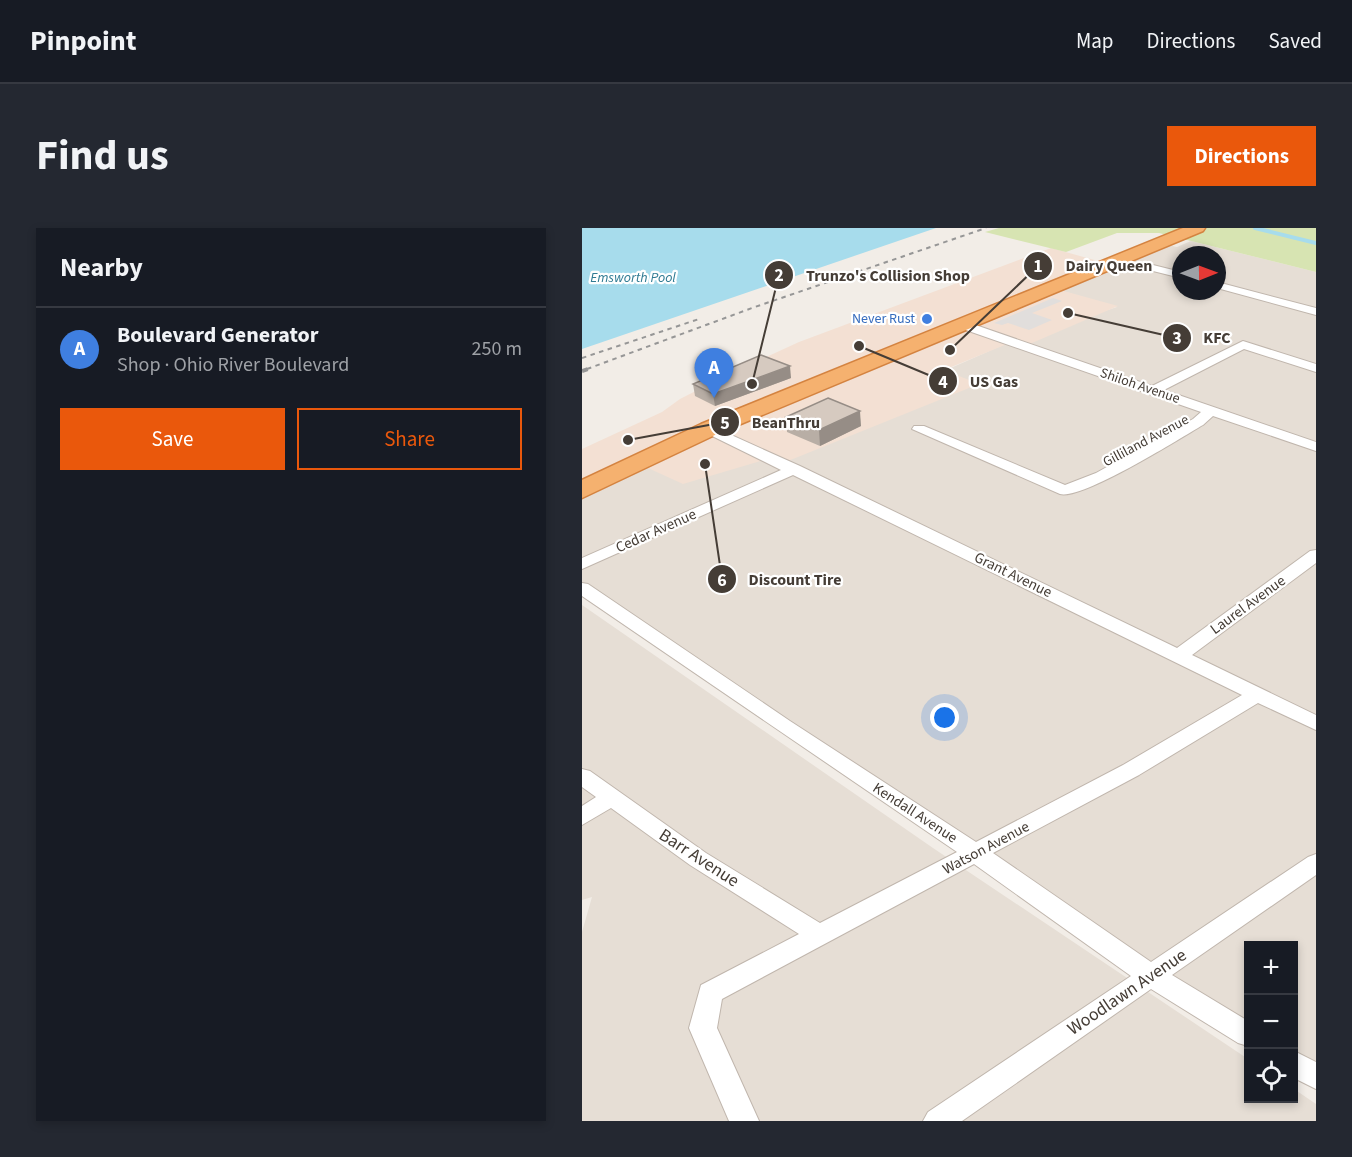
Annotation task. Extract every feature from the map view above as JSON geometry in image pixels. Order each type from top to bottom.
[{"type":"highway","points":[[582,490],[709,429],[1197,228]]},
{"type":"street","points":[[1145,266],[1172,273]]},
{"type":"street","points":[[1226,287],[1316,312]]},
{"type":"street","name":"Shiloh Avenue","points":[[964,325],[1316,447]]},
{"type":"street","points":[[1153,390],[1243,345],[1316,368]]},
{"type":"street","name":"Gilliland Avenue","points":[[919,429],[1065,491],[1101,476],[1160,444],[1198,422],[1211,410]]},
{"type":"street","name":"Grant Avenue","points":[[709,429],[1316,723]]},
{"type":"street","name":"Cedar Avenue","points":[[582,564],[795,469]]},
{"type":"street","name":"Laurel Avenue","points":[[1179,656],[1316,555]]},
{"type":"street","name":"Kendall Avenue","points":[[582,588],[783,726],[976,853],[1151,976],[1244,1033]]},
{"type":"street","name":"Watson Avenue","points":[[744,1121],[703,1028],[710,993],[1131,770],[1258,694]]},
{"type":"street","name":"Barr Avenue","points":[[582,776],[698,859],[820,935]]},
{"type":"street","points":[[582,817],[610,798]]},
{"type":"street","name":"Woodlawn Avenue","points":[[938,1121],[1316,862]]},
{"type":"street","points":[[1298,1066],[1316,1077]]},
{"type":"shaded area","points":[[1191,241],[1211,246],[1179,246]]},
{"type":"shaded area","points":[[1159,243],[1172,246],[1172,300],[1226,300],[1226,250],[1316,272],[1316,1077],[1298,1066],[1298,941],[1244,941],[1244,1033],[1151,976],[582,588],[582,490],[637,463],[978,384],[944,371],[1012,341],[1117,307],[1052,288]]},
{"type":"shaded area","points":[[1051,248],[1109,264],[1053,288],[1118,306],[1025,346],[1012,342],[944,370],[979,384],[783,463],[771,458],[683,484],[637,463],[582,490],[582,449],[662,412],[680,399],[725,376],[799,342]]},
{"type":"shaded area","points":[[1053,298],[1062,301],[1032,313],[1052,320],[1029,330],[1008,323],[1002,325],[994,323]]},
{"type":"shaded area","points":[[582,605],[933,848],[1244,1056],[1244,1103],[1298,1103],[1298,1092],[1316,1104],[1316,1121],[582,1121],[582,932],[592,897],[582,900]]},
{"type":"green space","points":[[999,228],[1316,228],[1316,272],[1226,250],[1226,246],[1211,246],[1159,233],[1117,233],[1066,252],[985,232]]},
{"type":"water","name":"Emsworth Pool","points":[[582,228],[936,228],[582,349]]},
{"type":"building","points":[[761,355],[790,366],[713,394],[693,384]]},
{"type":"building","points":[[828,398],[860,411],[819,430],[786,417]]},
{"type":"waterway","points":[[1255,228],[1316,243]]},
{"type":"railway","points":[[587,369],[752,308],[986,228]]},
{"type":"railway","points":[[582,358],[699,319]]},
{"type":"railway","points":[[582,371],[591,368]]},
{"type":"place","name":"KFC","points":[[1068,313]]},
{"type":"place","name":"Never Rust","points":[[927,319]]},
{"type":"place","name":"US Gas","points":[[859,346]]},
{"type":"place","name":"Dairy Queen","points":[[950,350]]},
{"type":"place","name":"Trunzo's Collision Shop","points":[[752,384]]},
{"type":"place","name":"Boulevard Generator","points":[[714,398]]},
{"type":"place","name":"BeanThru","points":[[628,440]]},
{"type":"place","name":"Discount Tire","points":[[705,464]]}]
